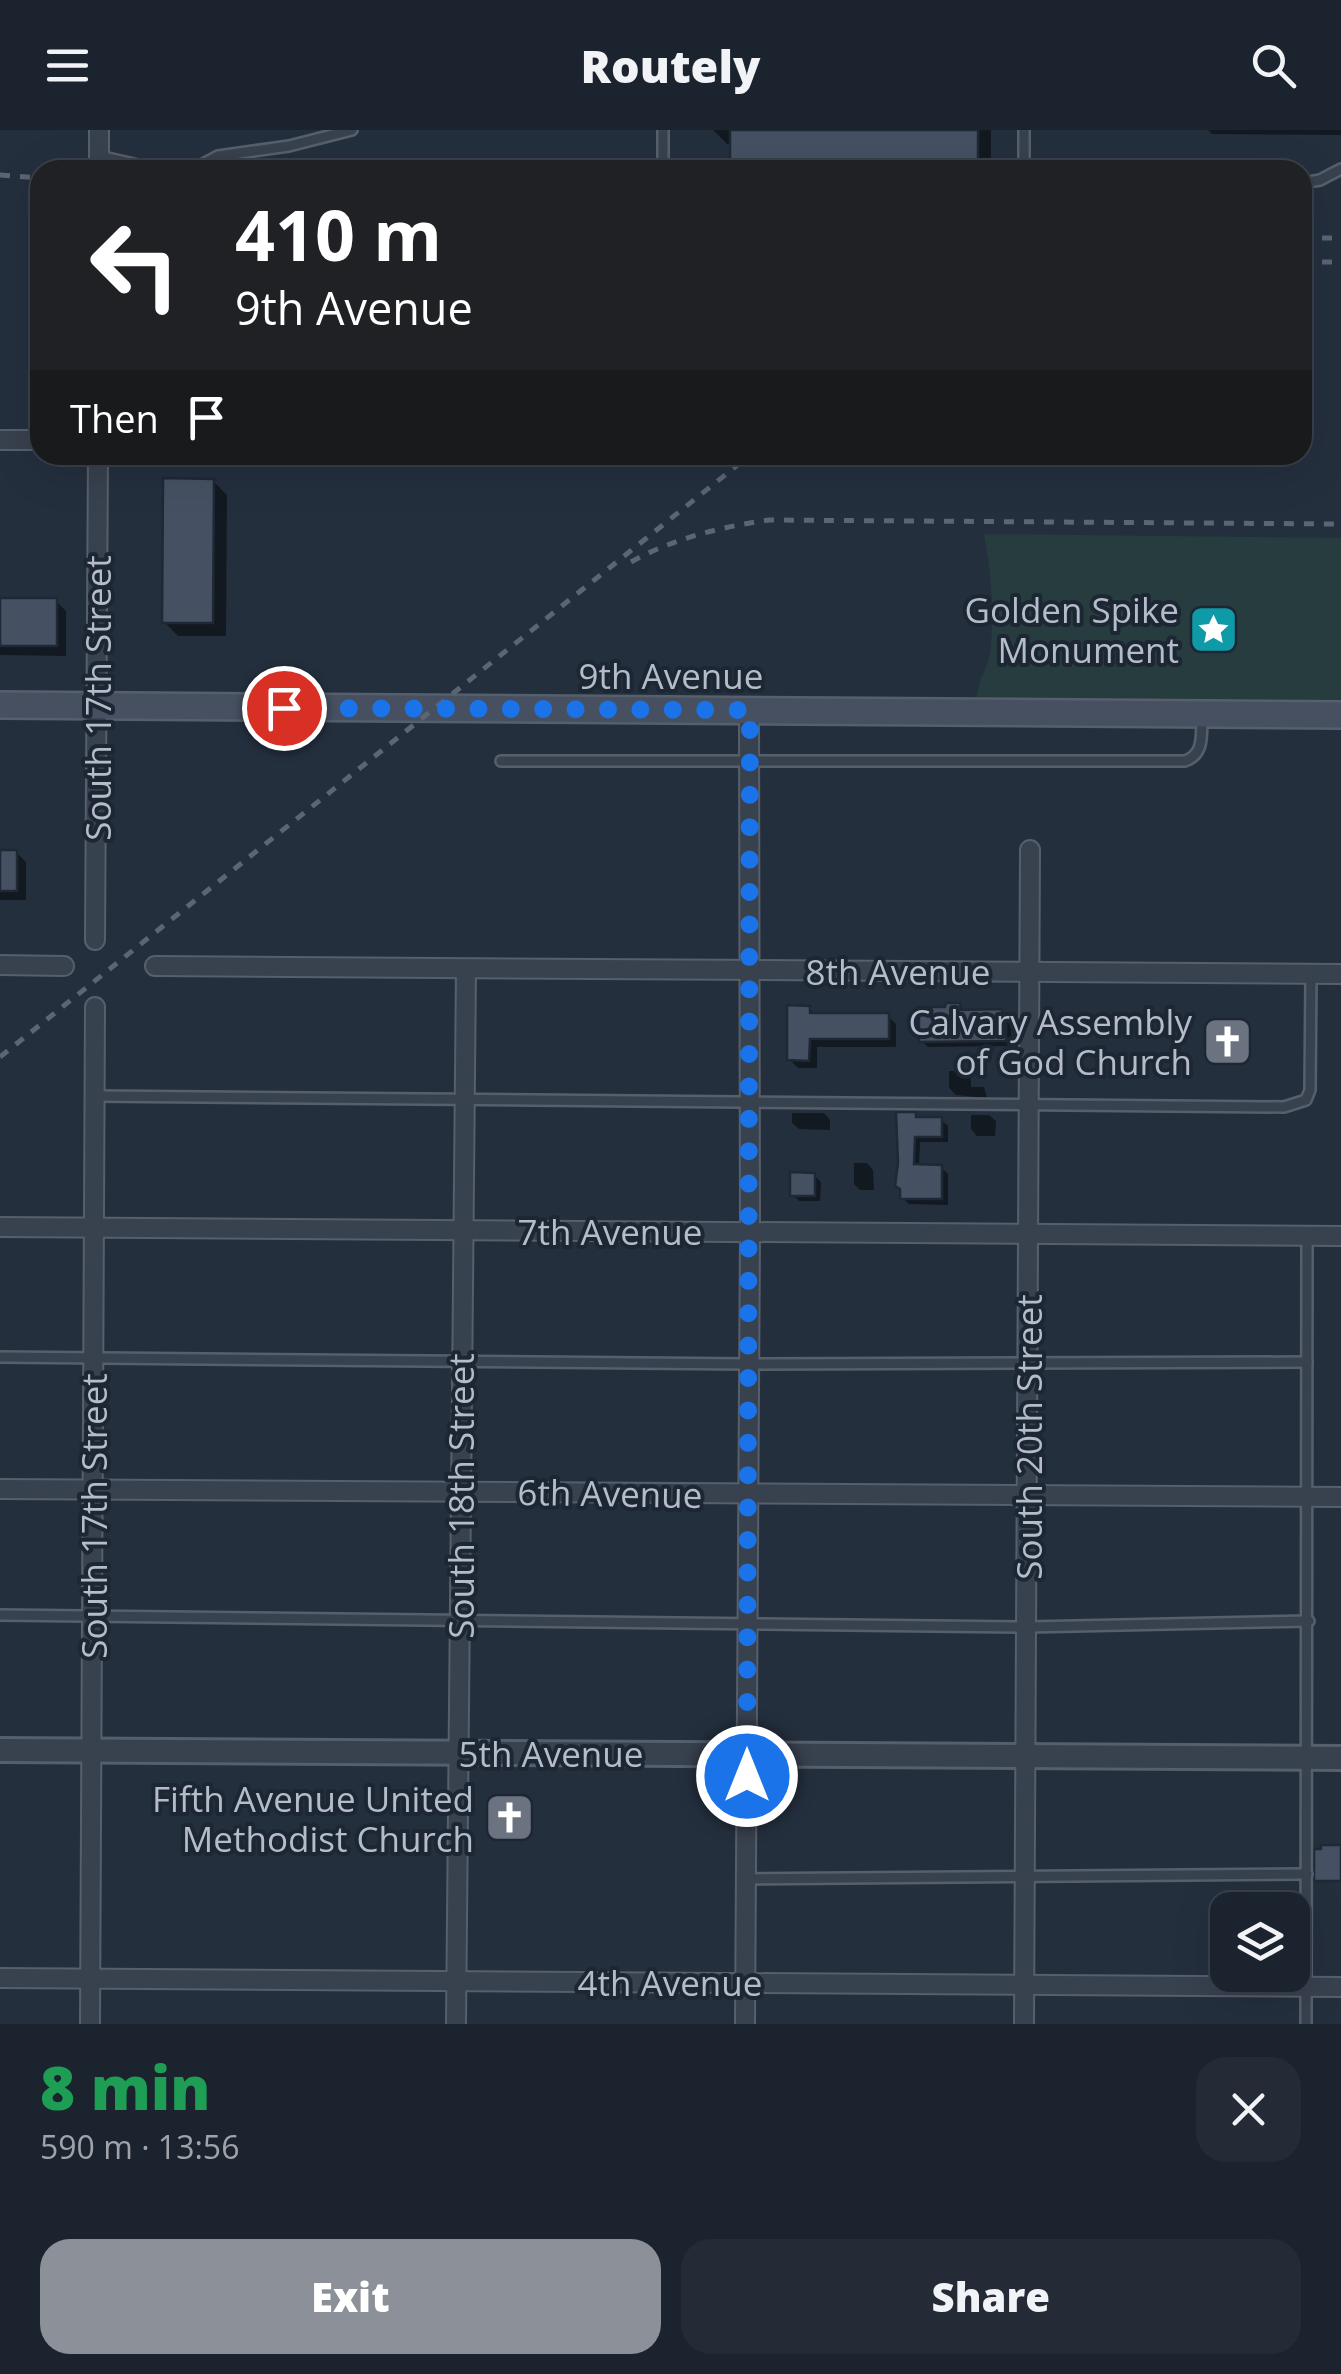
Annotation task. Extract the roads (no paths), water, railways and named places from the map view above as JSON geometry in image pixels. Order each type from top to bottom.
[{"type":"main road","name":"9th Avenue","points":[[0,705],[1341,715]]},
{"type":"street","points":[[99,130],[99,160]]},
{"type":"street","points":[[0,440],[30,440]]},
{"type":"street","name":"South 17th Street","points":[[96,940],[98,465]]},
{"type":"street","points":[[745,2024],[750,710]]},
{"type":"street","name":"South 20th Street","points":[[1024,2024],[1030,850]]},
{"type":"street","points":[[0,965],[64,966]]},
{"type":"street","name":"8th Avenue","points":[[156,966],[1341,974]]},
{"type":"street","name":"South 18th Street","points":[[456,2024],[466,969]]},
{"type":"street","name":"South 17th Street","points":[[90,2024],[95,1007]]},
{"type":"street","name":"7th Avenue","points":[[0,1227],[1341,1236]]},
{"type":"street","name":"6th Avenue","points":[[0,1488],[1341,1497]]},
{"type":"street","name":"5th Avenue","points":[[0,1750],[1341,1758]]},
{"type":"street","name":"4th Avenue","points":[[0,1978],[1210,1986]]},
{"type":"street","name":"4th Avenue","points":[[1310,1986],[1341,1987]]},
{"type":"lane","points":[[211,160],[352,130]]},
{"type":"lane","points":[[663,130],[663,160]]},
{"type":"lane","points":[[1024,130],[1024,160]]},
{"type":"lane","points":[[1312,181],[1341,170]]},
{"type":"lane","points":[[501,761],[1185,762],[1195,758],[1201,749],[1202,713]]},
{"type":"lane","points":[[94,1096],[1296,1106],[1306,1100],[1310,1090],[1311,974]]},
{"type":"lane","points":[[1308,1236],[1308,1892]]},
{"type":"lane","points":[[0,1357],[748,1364],[1307,1362]]},
{"type":"lane","points":[[0,1614],[1028,1627],[1309,1621]]},
{"type":"lane","points":[[746,1878],[1308,1874]]},
{"type":"lane","points":[[1306,1992],[1306,2024]]},
{"type":"railway","points":[[0,175],[30,177]]},
{"type":"railway","points":[[1312,238],[1341,238]]},
{"type":"railway","points":[[1312,262],[1341,262]]},
{"type":"railway","points":[[0,1057],[738,465]]},
{"type":"railway","points":[[631,562],[698,535],[769,520],[1341,524]]},
{"type":"place","name":"Golden Spike Monument","points":[[1214,629]]},
{"type":"place","name":"Calvary Assembly of God Church","points":[[1227,1041]]},
{"type":"place","name":"Fifth Avenue United Methodist Church","points":[[509,1818]]}]
